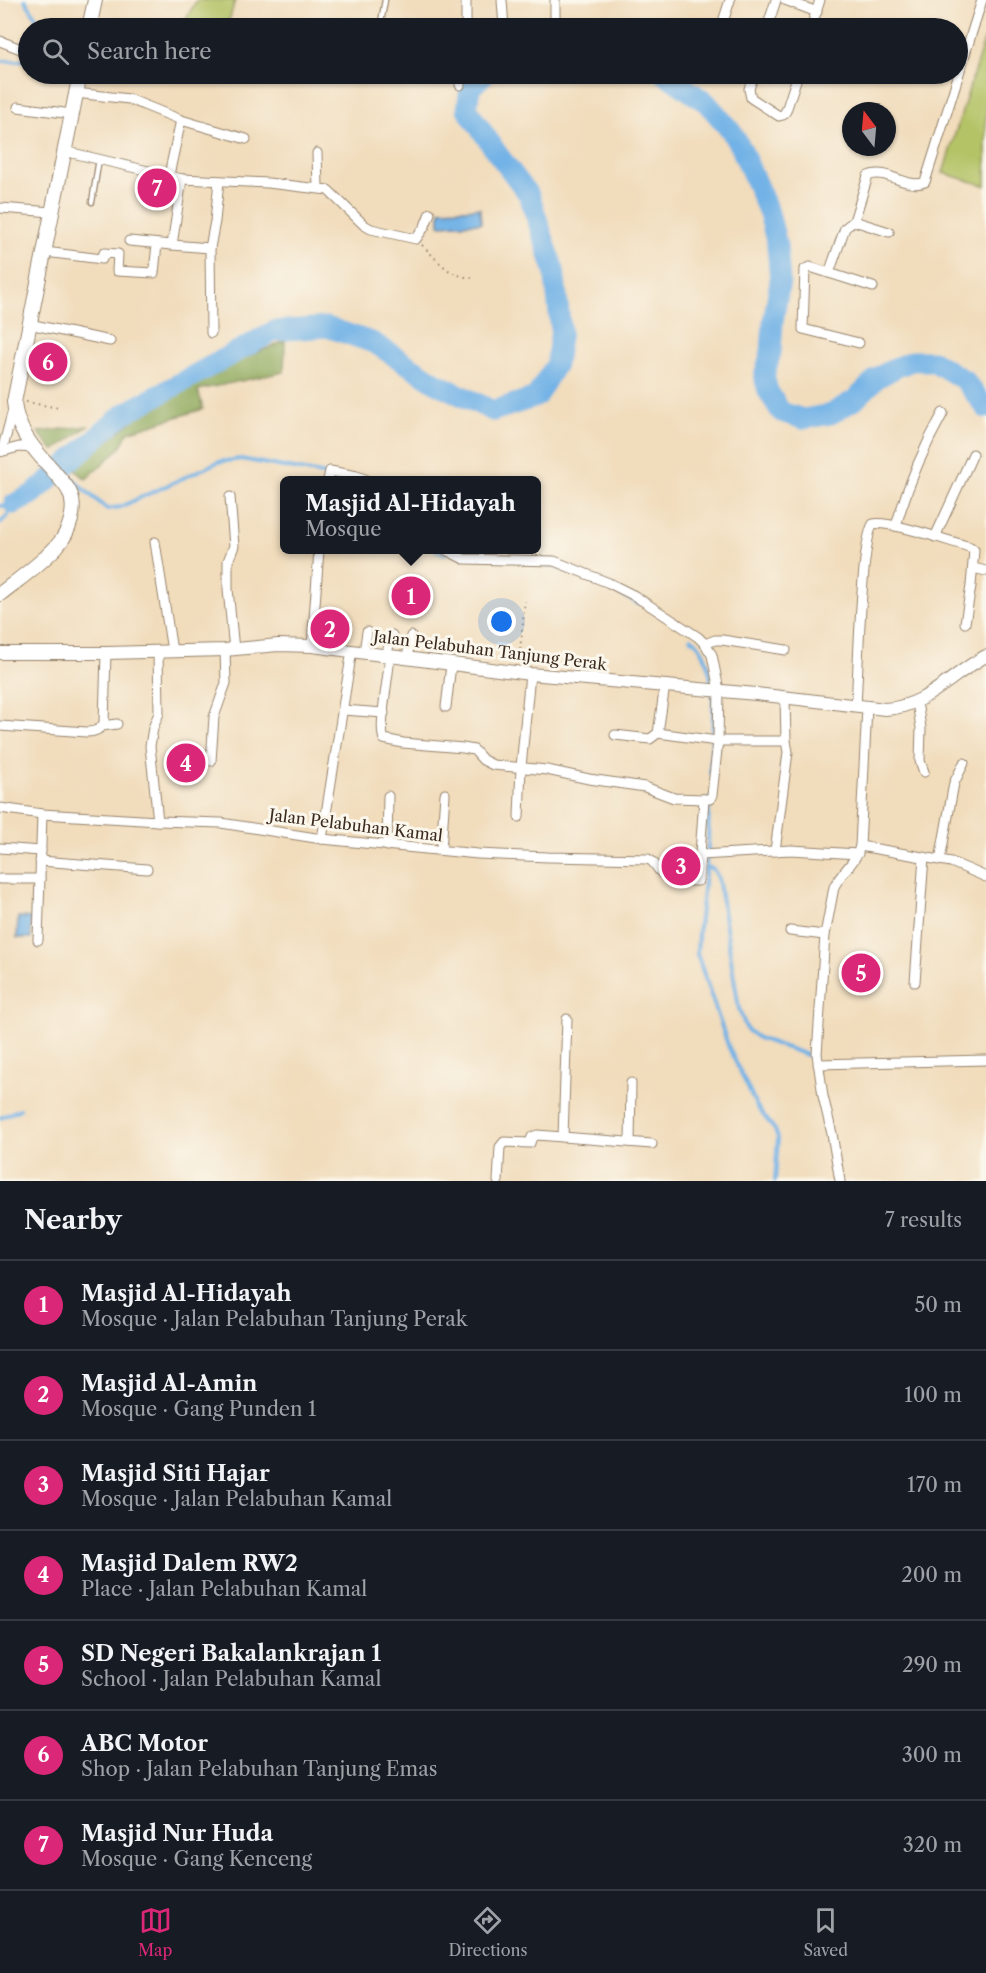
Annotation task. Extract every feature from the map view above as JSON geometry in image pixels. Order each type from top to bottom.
[{"type":"main road","points":[[91,18],[95,0]]},
{"type":"main road","points":[[0,594],[55,548],[64,537],[69,525],[72,505],[70,492],[34,450],[19,424],[15,401],[78,84]]},
{"type":"street","points":[[466,0],[466,18]]},
{"type":"street","points":[[502,0],[503,18]]},
{"type":"street","points":[[555,0],[555,18]]},
{"type":"street","points":[[724,18],[730,0]]},
{"type":"street","points":[[770,18],[776,0]]},
{"type":"street","points":[[785,0],[817,12]]},
{"type":"street","points":[[815,18],[820,0]]},
{"type":"street","points":[[968,45],[982,0]]},
{"type":"street","points":[[0,41],[18,48]]},
{"type":"street","points":[[751,84],[751,98],[780,116],[786,111],[795,84]]},
{"type":"street","points":[[829,273],[845,228],[854,221],[866,180],[872,174],[917,184],[925,182],[956,84]]},
{"type":"street","points":[[76,93],[129,99],[181,120],[246,139]]},
{"type":"street","points":[[18,107],[72,114]]},
{"type":"street","points":[[163,202],[181,120]]},
{"type":"street","points":[[64,151],[182,179],[327,190],[364,225],[416,239],[426,226],[430,213]]},
{"type":"street","points":[[316,153],[318,188]]},
{"type":"street","points":[[172,245],[182,179]]},
{"type":"street","points":[[211,333],[210,248],[219,181]]},
{"type":"street","points":[[0,208],[52,212]]},
{"type":"street","points":[[854,221],[889,232]]},
{"type":"street","points":[[129,241],[210,248]]},
{"type":"street","points":[[45,252],[102,259],[104,253],[118,254],[117,271],[154,273],[157,244]]},
{"type":"street","points":[[859,343],[803,329],[805,269],[810,267],[873,287]]},
{"type":"street","points":[[30,324],[110,341]]},
{"type":"street","points":[[1,452],[15,401]]},
{"type":"street","points":[[896,526],[905,494],[943,413]]},
{"type":"street","points":[[1,452],[20,447],[34,450]]},
{"type":"street","points":[[935,537],[973,454]]},
{"type":"street","points":[[211,761],[214,717],[226,683],[229,650],[228,561],[234,546],[230,497]]},
{"type":"street","points":[[840,1181],[817,1054],[825,935],[834,887],[859,850],[868,535],[871,526],[877,523],[896,526],[972,548],[973,568],[965,623]]},
{"type":"street","points":[[155,542],[172,651]]},
{"type":"street","points":[[312,646],[319,554]]},
{"type":"street","points":[[455,554],[464,559],[554,561],[635,596],[668,616],[705,644],[712,655],[715,741],[706,799],[705,854],[775,850],[859,850],[940,860],[986,877]]},
{"type":"street","points":[[973,568],[986,571]]},
{"type":"street","points":[[322,839],[343,710],[358,651],[367,632]]},
{"type":"street","points":[[392,635],[388,656],[383,739],[474,750],[486,763],[633,784],[675,798],[706,799]]},
{"type":"street","points":[[407,658],[411,636]]},
{"type":"street","points":[[705,644],[722,640],[786,650]]},
{"type":"street","name":"Jalan Pelabuhan Tanjung Perak","points":[[0,653],[106,653],[229,650],[278,645],[312,646],[451,665],[785,697],[862,707],[895,708],[917,702]]},
{"type":"street","points":[[158,651],[159,713],[153,728],[150,747],[158,821]]},
{"type":"street","points":[[102,726],[106,691],[106,653]]},
{"type":"street","points":[[924,772],[921,767],[921,728],[917,702],[986,656]]},
{"type":"street","points":[[446,707],[451,665]]},
{"type":"street","points":[[519,817],[524,673]]},
{"type":"street","points":[[615,735],[650,739],[658,733],[665,685]]},
{"type":"street","points":[[775,850],[788,752],[785,697]]},
{"type":"street","points":[[343,710],[384,713]]},
{"type":"street","points":[[0,726],[94,732],[102,726],[117,724]]},
{"type":"street","points":[[658,733],[715,741],[786,741]]},
{"type":"street","points":[[940,860],[954,783],[964,763]]},
{"type":"street","points":[[441,850],[445,794]]},
{"type":"street","points":[[387,846],[388,796]]},
{"type":"street","name":"Jalan Pelabuhan Kamal","points":[[0,808],[42,814],[221,823],[322,839],[387,846],[548,857],[648,859],[653,861],[661,873],[668,877],[698,881],[705,854]]},
{"type":"street","points":[[38,940],[42,814]]},
{"type":"street","points":[[0,849],[147,869]]},
{"type":"street","points":[[915,982],[924,857]]},
{"type":"street","points":[[0,879],[40,879]]},
{"type":"street","points":[[790,931],[825,935]]},
{"type":"street","points":[[563,1137],[567,1019]]},
{"type":"street","points":[[818,1064],[986,1060]]},
{"type":"street","points":[[630,1142],[632,1083]]},
{"type":"street","points":[[498,1181],[501,1144],[504,1142],[530,1143],[532,1137],[537,1135],[652,1144]]},
{"type":"lane","points":[[382,18],[385,0]]},
{"type":"lane","points":[[92,202],[99,159]]},
{"type":"path","points":[[416,239],[450,272],[463,277],[475,278]]},
{"type":"path","points":[[15,401],[59,408]]},
{"type":"path","points":[[524,673],[525,601]]},
{"type":"green space","points":[[197,0],[235,0],[230,18],[186,18]]},
{"type":"green space","points":[[986,37],[986,186],[943,173]]},
{"type":"green space","points":[[285,341],[284,372],[198,390],[203,409],[128,432],[120,448],[86,479],[73,468],[136,418],[241,359]]},
{"type":"green space","points":[[88,426],[54,451],[38,432]]},
{"type":"water","points":[[480,208],[481,223],[440,225],[440,210]]},
{"type":"water","points":[[18,917],[31,918],[31,938],[17,938]]},
{"type":"waterway","points":[[25,0],[37,18]]},
{"type":"waterway","points":[[0,61],[18,61]]},
{"type":"waterway","points":[[14,504],[33,494],[122,415],[274,331],[327,327],[374,343],[438,384],[493,411],[536,397],[556,364],[561,331],[554,270],[529,195],[467,109],[470,88],[474,84]]},
{"type":"waterway","points":[[679,84],[707,103],[731,131],[742,150],[769,213],[777,245],[780,281],[771,352],[764,376],[768,391],[781,412],[803,419],[831,414],[856,399],[877,378],[912,361],[933,361],[964,380],[986,408]]},
{"type":"waterway","points":[[62,467],[107,509],[120,507],[218,462],[241,459],[332,476]]},
{"type":"waterway","points":[[0,506],[13,504]]},
{"type":"waterway","points":[[0,523],[14,504]]},
{"type":"waterway","points":[[544,565],[581,575],[639,604]]},
{"type":"waterway","points":[[691,638],[701,648],[711,681],[713,721],[710,773]]},
{"type":"waterway","points":[[709,799],[708,847],[697,954],[729,1048],[757,1107],[775,1130],[778,1138],[775,1181]]},
{"type":"waterway","points":[[706,867],[713,869],[718,877],[739,1009],[747,1030],[758,1038],[813,1057]]},
{"type":"waterway","points":[[0,1118],[20,1109]]},
{"type":"place","name":"Masjid Nur Huda","points":[[157,188]]},
{"type":"place","name":"ABC Motor","points":[[48,362]]},
{"type":"place","name":"Masjid Al-Hidayah","points":[[411,596]]},
{"type":"place","name":"Masjid Al-Amin","points":[[330,629]]},
{"type":"place","name":"Masjid Dalem RW2","points":[[186,763]]},
{"type":"place","name":"Masjid Siti Hajar","points":[[681,866]]},
{"type":"place","name":"SD Negeri Bakalankrajan 1","points":[[861,973]]}]
